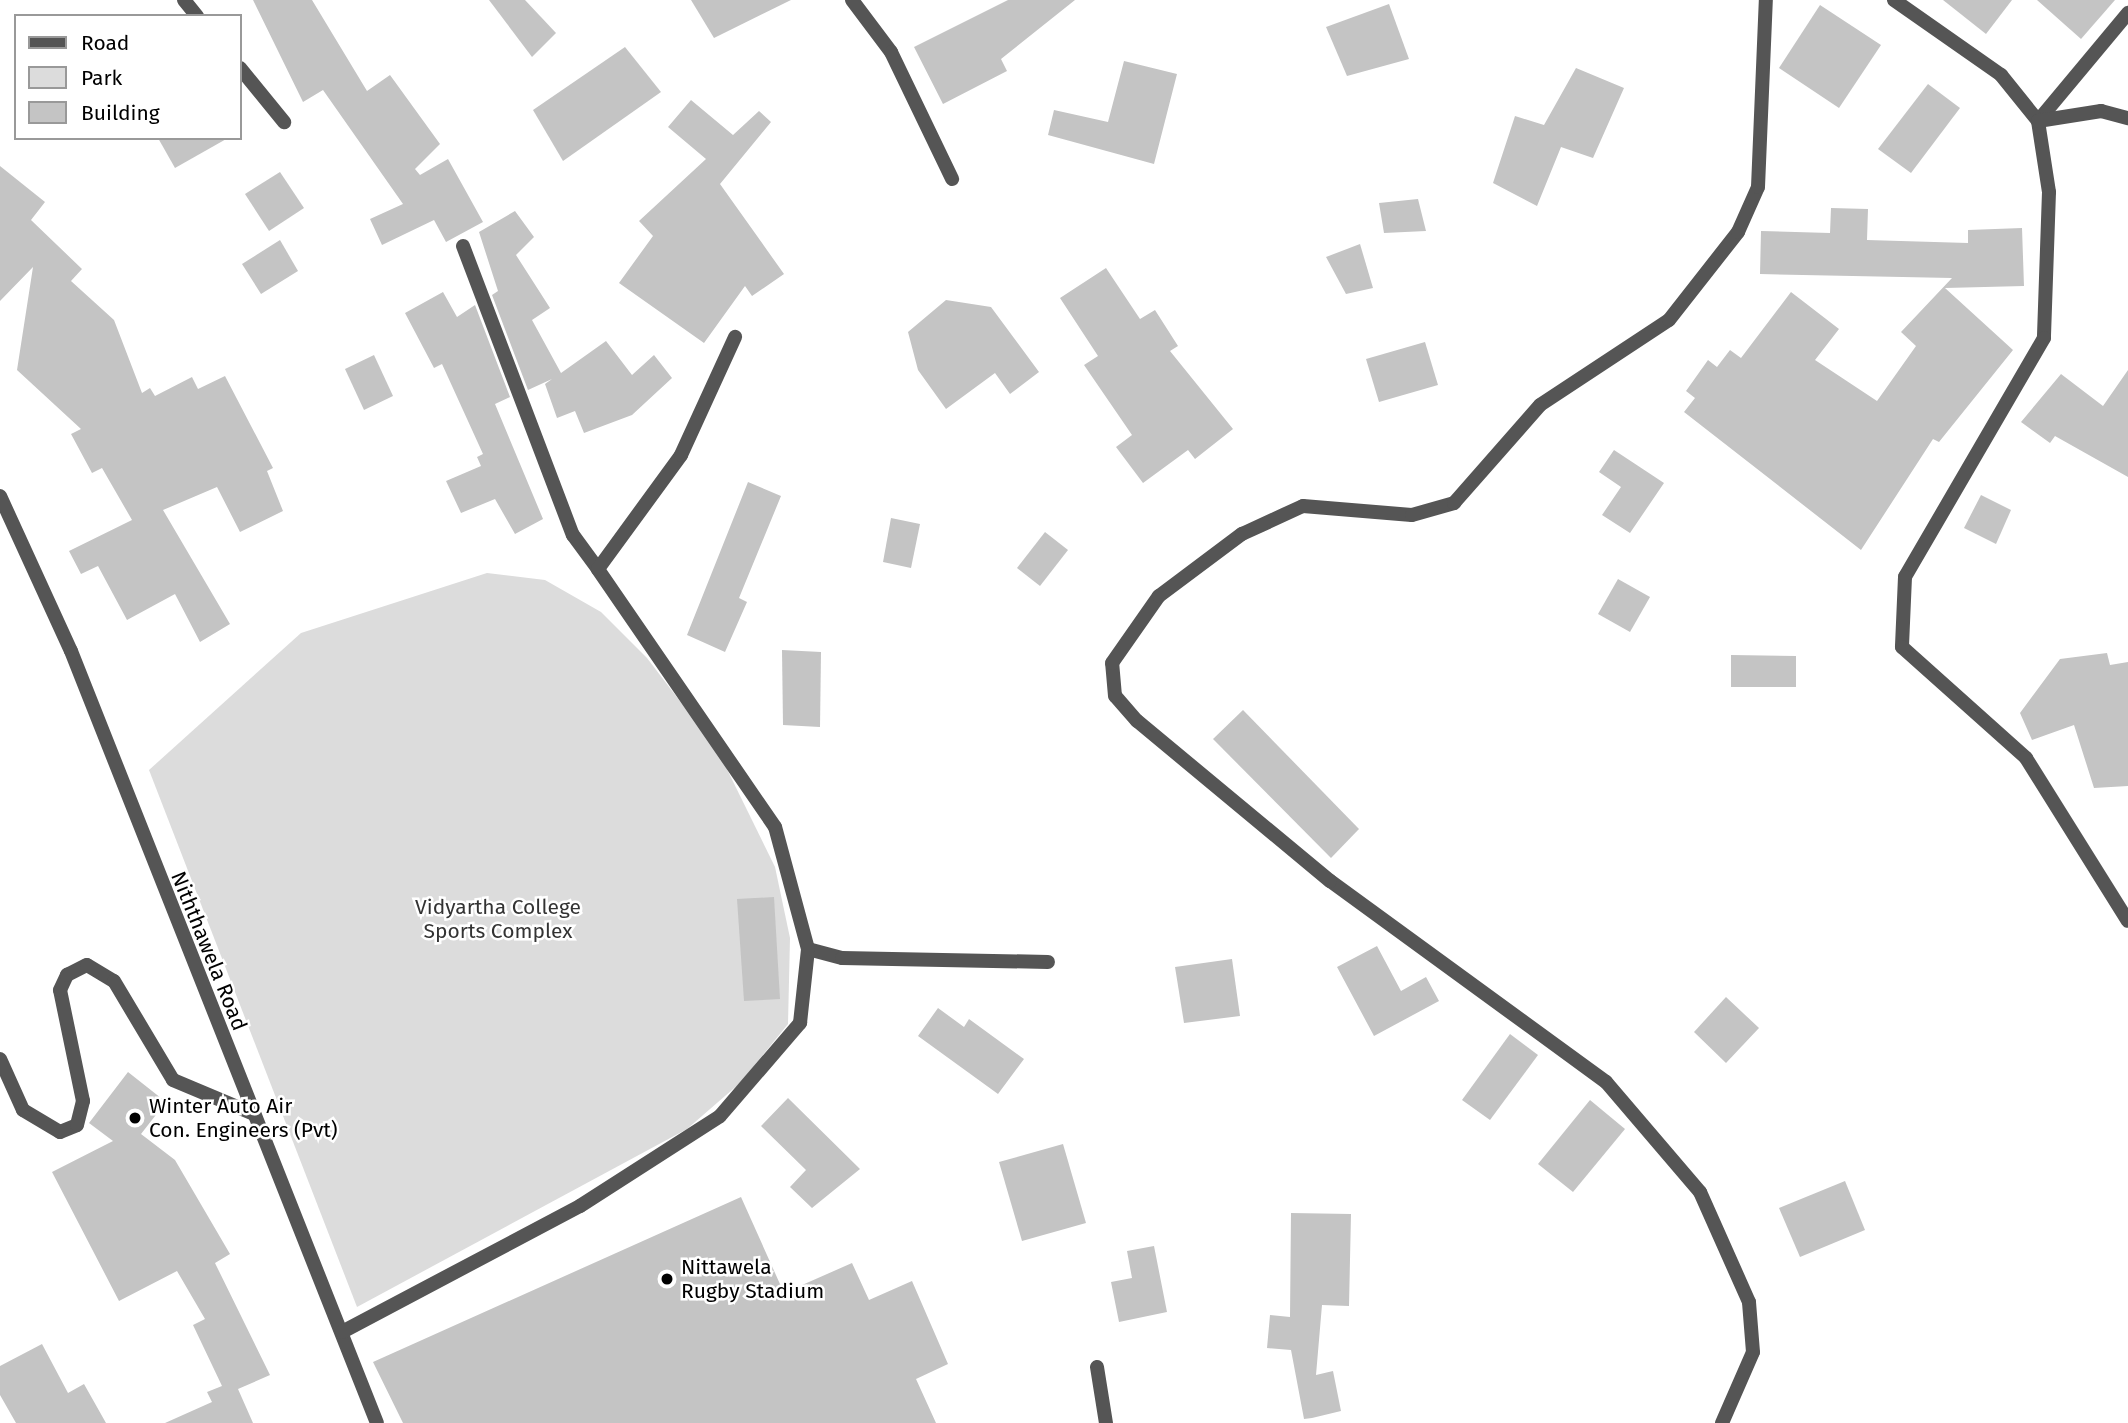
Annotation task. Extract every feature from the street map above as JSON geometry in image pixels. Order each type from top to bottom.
[{"type":"street","points":[[184,0],[195,14]]},
{"type":"street","points":[[852,0],[891,52],[952,179]]},
{"type":"street","points":[[1722,1423],[1753,1352],[1749,1302],[1700,1192],[1606,1082],[1330,881],[1137,721],[1115,696],[1112,663],[1159,596],[1242,534],[1303,506],[1412,515],[1454,503],[1540,405],[1669,320],[1738,232],[1758,187],[1766,0]]},
{"type":"street","points":[[1894,0],[1911,2],[2001,75],[2038,121],[2049,192],[2045,338],[1905,576],[1902,647],[2026,758],[2128,921]]},
{"type":"street","points":[[2038,121],[2128,13]]},
{"type":"street","points":[[242,70],[284,122]]},
{"type":"street","points":[[2038,121],[2101,111],[2128,118]]},
{"type":"street","points":[[342,1332],[580,1206],[720,1116],[800,1023],[808,949],[775,827],[573,535],[463,246]]},
{"type":"street","points":[[598,569],[681,455],[735,337]]},
{"type":"street","name":"Niththawela Road","points":[[0,496],[71,651],[377,1423]]},
{"type":"street","points":[[808,949],[842,958],[1048,962]]},
{"type":"street","points":[[0,1059],[23,1110],[60,1132],[77,1125],[83,1101],[60,990],[67,975],[87,965],[114,981],[173,1080],[254,1114]]},
{"type":"street","points":[[1097,1367],[1106,1423]]},
{"type":"green space","name":"Vidyartha College Sports Complex","points":[[487,573],[545,580],[601,612],[647,658],[718,751],[775,867],[790,938],[788,1024],[740,1083],[687,1129],[357,1307],[149,770],[301,633]]},
{"type":"building","points":[[253,0],[312,0],[367,91],[390,75],[440,144],[415,169],[420,175],[448,159],[483,222],[446,242],[434,220],[382,245],[370,219],[403,204],[323,90],[303,102]]},
{"type":"building","points":[[489,0],[525,0],[556,33],[532,57]]},
{"type":"building","points":[[691,0],[791,0],[714,38]]},
{"type":"building","points":[[1008,0],[1075,0],[1001,59],[1007,71],[943,104],[914,47]]},
{"type":"building","points":[[1943,0],[2012,0],[1986,34]]},
{"type":"building","points":[[2037,0],[2115,0],[2081,39]]},
{"type":"building","points":[[1389,4],[1409,59],[1347,76],[1326,27]]},
{"type":"building","points":[[1820,5],[1881,45],[1839,108],[1779,68]]},
{"type":"building","points":[[625,47],[661,92],[563,161],[533,110]]},
{"type":"building","points":[[1124,61],[1177,74],[1154,164],[1048,135],[1054,110],[1108,122]]},
{"type":"building","points":[[1576,68],[1624,88],[1593,158],[1561,147],[1537,206],[1493,183],[1515,116],[1544,125]]},
{"type":"building","points":[[1928,84],[1960,108],[1911,173],[1878,149]]},
{"type":"building","points":[[691,100],[733,135],[759,111],[771,122],[720,184],[784,274],[752,296],[745,286],[704,343],[619,283],[653,236],[639,221],[706,159],[668,127]]},
{"type":"building","points":[[159,140],[224,140],[175,168]]},
{"type":"building","points":[[0,166],[45,202],[31,220],[82,269],[71,281],[114,320],[142,393],[150,388],[155,396],[192,377],[198,389],[225,376],[273,468],[267,471],[283,511],[240,532],[217,487],[163,510],[230,624],[200,642],[175,594],[127,620],[98,566],[81,574],[69,551],[132,520],[102,468],[92,473],[71,434],[81,429],[17,370],[33,267],[0,301]]},
{"type":"building","points":[[280,172],[304,208],[269,231],[245,194]]},
{"type":"building","points":[[1418,199],[1426,231],[1384,233],[1379,203]]},
{"type":"building","points":[[1831,208],[1868,209],[1867,240],[1968,243],[1968,230],[2022,228],[2024,286],[1945,288],[2013,350],[1939,442],[1933,439],[1861,550],[1684,412],[1695,398],[1686,391],[1708,360],[1717,367],[1730,350],[1741,358],[1791,292],[1839,329],[1815,360],[1877,401],[1916,346],[1901,332],[1952,278],[1760,274],[1761,231],[1830,233]]},
{"type":"building","points":[[515,211],[534,237],[516,255],[550,308],[532,320],[561,373],[606,341],[632,375],[654,355],[672,378],[632,415],[584,433],[575,411],[557,418],[545,384],[552,379],[528,390],[492,295],[498,291],[479,232]]},
{"type":"building","points":[[280,240],[298,271],[261,294],[242,264]]},
{"type":"building","points":[[1360,244],[1373,288],[1346,294],[1326,257]]},
{"type":"building","points":[[1106,268],[1140,319],[1155,310],[1178,346],[1170,351],[1233,429],[1195,459],[1188,450],[1143,483],[1116,447],[1132,435],[1084,365],[1098,356],[1060,298]]},
{"type":"building","points":[[443,292],[457,317],[475,305],[510,397],[495,404],[543,519],[515,534],[495,499],[461,513],[446,481],[481,466],[477,457],[483,454],[442,364],[434,368],[405,313]]},
{"type":"building","points":[[946,300],[991,307],[1039,372],[1010,394],[995,373],[946,409],[918,370],[908,332]]},
{"type":"building","points":[[1425,342],[1438,385],[1379,402],[1366,359]]},
{"type":"building","points":[[374,355],[393,396],[364,410],[345,369]]},
{"type":"building","points":[[2128,370],[2128,477],[2055,436],[2050,443],[2021,422],[2061,374],[2103,406]]},
{"type":"building","points":[[1614,450],[1664,483],[1630,533],[1602,515],[1621,487],[1599,472]]},
{"type":"building","points":[[748,482],[781,496],[739,598],[747,602],[725,652],[687,635]]},
{"type":"building","points":[[1981,495],[2011,510],[1996,544],[1964,528]]},
{"type":"building","points":[[891,518],[920,524],[911,568],[883,562]]},
{"type":"building","points":[[1045,532],[1068,550],[1040,586],[1017,568]]},
{"type":"building","points":[[1618,579],[1650,597],[1630,632],[1598,614]]},
{"type":"building","points":[[782,650],[821,652],[820,727],[783,725]]},
{"type":"building","points":[[2107,653],[2110,665],[2128,662],[2128,786],[2094,788],[2074,725],[2032,740],[2020,713],[2060,659]]},
{"type":"building","points":[[1731,655],[1796,656],[1796,687],[1731,687]]},
{"type":"building","points":[[1243,710],[1359,829],[1331,858],[1213,739]]},
{"type":"building","points":[[774,897],[780,999],[744,1001],[737,899]]},
{"type":"building","points":[[1377,946],[1401,991],[1426,977],[1439,1001],[1374,1036],[1337,967]]},
{"type":"building","points":[[1232,959],[1240,1016],[1184,1023],[1175,967]]},
{"type":"building","points":[[1726,997],[1759,1028],[1726,1063],[1694,1032]]},
{"type":"building","points":[[938,1008],[964,1027],[969,1019],[1024,1059],[998,1094],[918,1036]]},
{"type":"building","points":[[1510,1034],[1538,1055],[1490,1120],[1462,1100]]},
{"type":"building","points":[[128,1072],[166,1102],[141,1134],[175,1160],[230,1254],[215,1263],[270,1375],[238,1389],[253,1423],[165,1423],[212,1402],[207,1392],[222,1386],[193,1325],[205,1319],[177,1271],[119,1301],[52,1172],[113,1141],[89,1123]]},
{"type":"building","points":[[788,1098],[860,1169],[812,1208],[790,1187],[806,1170],[761,1126]]},
{"type":"building","points":[[1590,1100],[1625,1129],[1573,1192],[1538,1164]]},
{"type":"building","points":[[1063,1144],[1086,1223],[1022,1241],[999,1162]]},
{"type":"building","points":[[1845,1181],[1865,1230],[1800,1257],[1779,1208]]},
{"type":"building","name":"Nittawela Rugby Stadium","points":[[741,1197],[784,1293],[852,1263],[869,1300],[912,1281],[948,1364],[916,1379],[936,1423],[403,1423],[373,1362]]},
{"type":"building","points":[[1291,1213],[1351,1214],[1349,1306],[1322,1305],[1316,1375],[1333,1371],[1341,1411],[1304,1419],[1291,1350],[1267,1348],[1270,1315],[1290,1317]]},
{"type":"building","points":[[1154,1246],[1167,1312],[1119,1322],[1111,1282],[1132,1278],[1127,1251]]},
{"type":"building","points":[[42,1344],[68,1393],[84,1384],[106,1423],[16,1423],[0,1395],[0,1366]]},
{"type":"place","name":"Winter Auto Air Con. Engineers (Pvt)","points":[[135,1118]]},
{"type":"place","name":"Nittawela Rugby Stadium","points":[[667,1279]]}]
